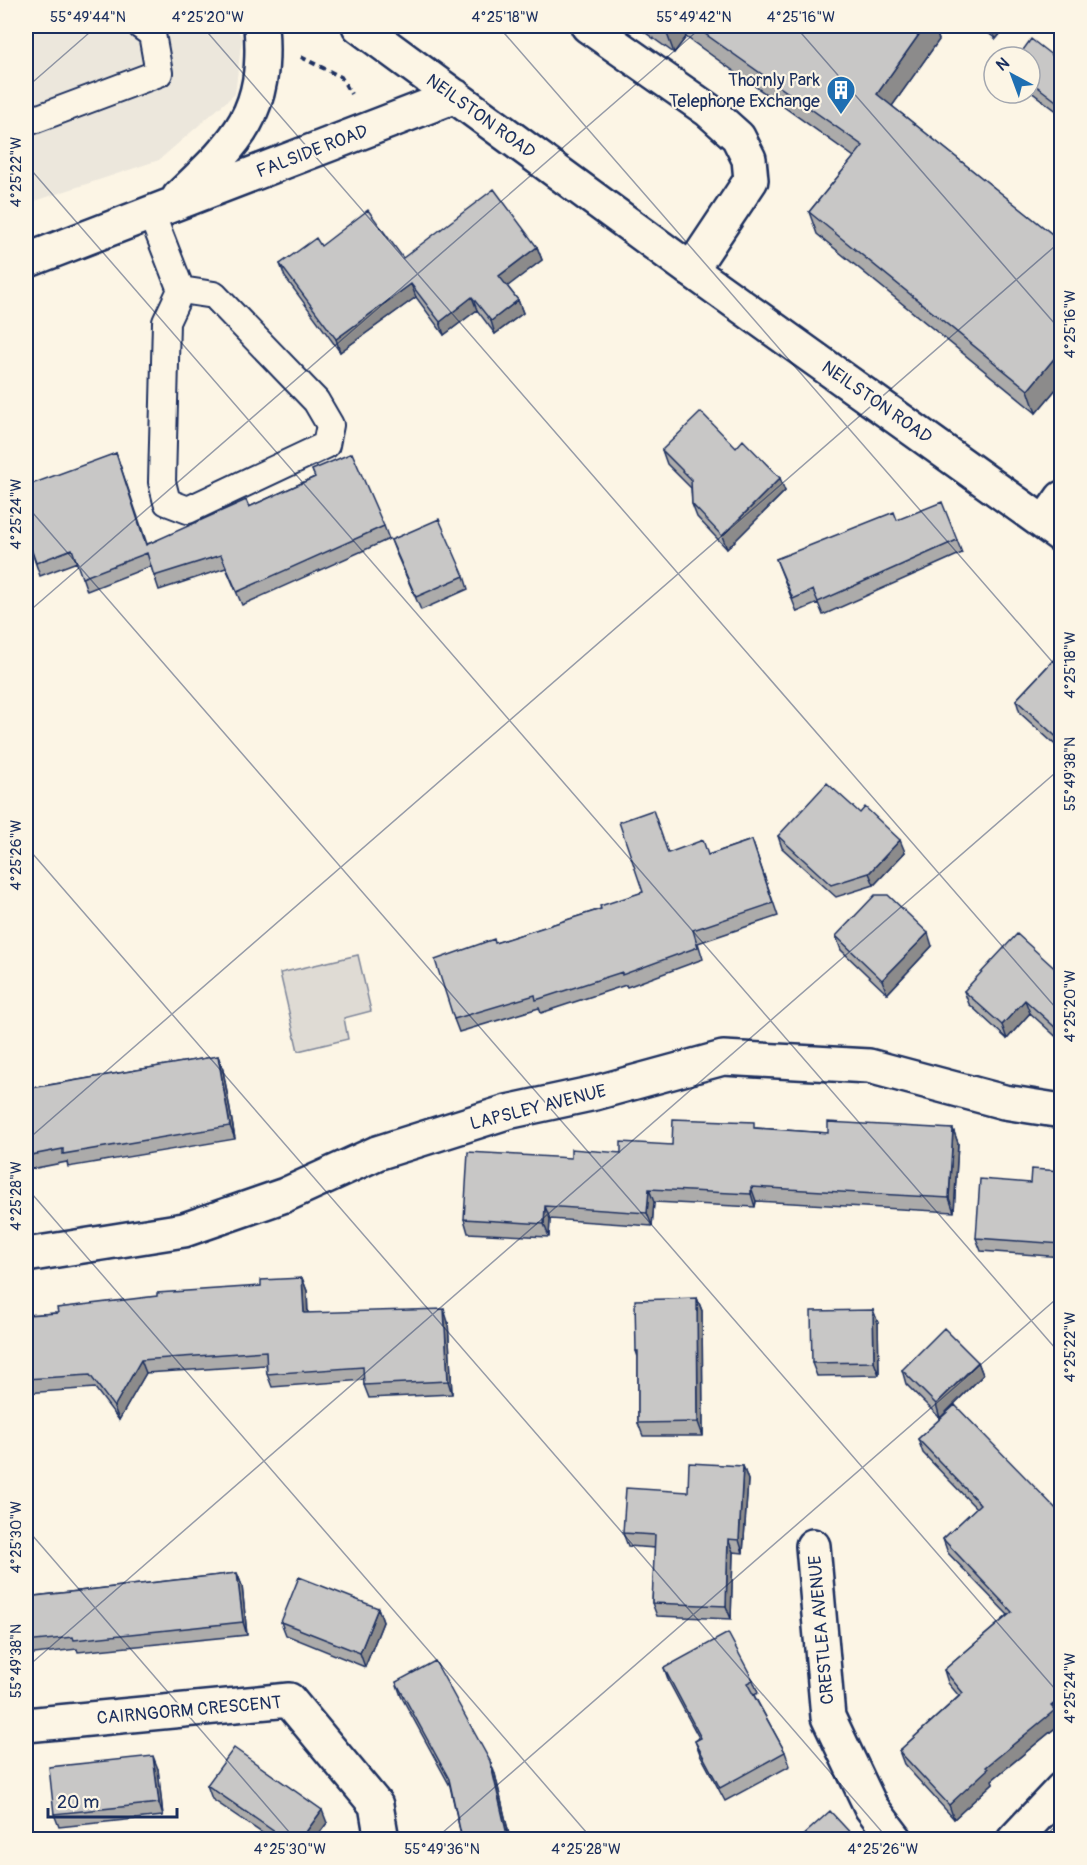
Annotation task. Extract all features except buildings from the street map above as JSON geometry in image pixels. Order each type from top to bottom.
[{"type":"street","name":"NEILSTON ROAD","points":[[359,26],[691,270],[1056,519]]},
{"type":"street","points":[[588,26],[708,110],[738,137],[749,159],[751,180],[691,270]]},
{"type":"street","name":"FALSIDE ROAD","points":[[160,210],[226,152],[249,119],[259,92],[263,70],[262,32]]},
{"type":"street","name":"FALSIDE ROAD","points":[[26,261],[455,96]]},
{"type":"street","name":"LAPSLEY AVENUE","points":[[26,1256],[184,1230],[285,1195],[377,1153],[507,1112],[595,1093],[723,1058],[869,1065],[1004,1102],[1062,1111]]},
{"type":"street","name":"CRESTLEA AVENUE","points":[[813,1546],[828,1717],[871,1806],[896,1839]]},
{"type":"street","name":"CAIRNGORM CRESCENT","points":[[26,1725],[289,1700],[376,1805],[382,1839]]},
{"type":"street","points":[[1014,1839],[1062,1789]]},
{"type":"lane","points":[[26,115],[28,122],[159,73],[152,34],[141,26]]},
{"type":"lane","points":[[160,210],[181,290],[166,322],[162,482],[167,502],[188,510],[326,445],[330,425],[316,401],[214,295],[181,290]]},
{"type":"path","points":[[262,32],[341,76],[371,129]]},
{"type":"shaded area","points":[[26,26],[235,26],[242,37],[235,94],[159,160],[26,204]]},
{"type":"shaded area","points":[[358,955],[371,1011],[344,1018],[348,1039],[298,1051],[280,973]]},
{"type":"place","name":"Thornly Park Telephone Exchange","points":[[841,116]]}]
